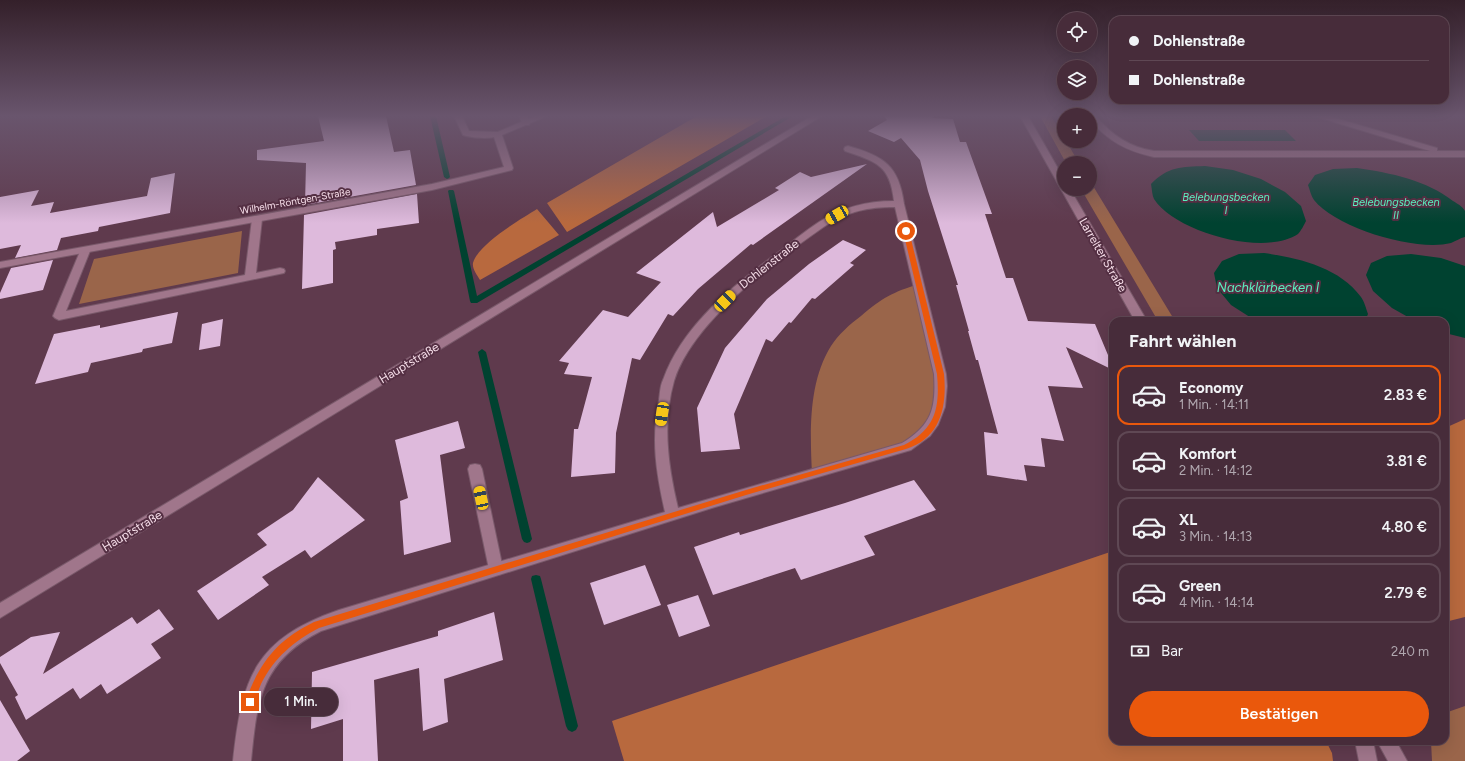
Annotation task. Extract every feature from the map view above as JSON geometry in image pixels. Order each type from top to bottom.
[{"type":"street","name":"Wilhelm-Röntgen-Straße","points":[[0,265],[85,251],[432,187],[509,168],[503,152]]},
{"type":"street","name":"Hauptstraße","points":[[0,611],[759,152]]},
{"type":"street","points":[[242,761],[250,702],[257,682],[267,666],[282,648],[300,634],[317,625],[746,492],[906,447],[919,440],[931,428],[941,405],[942,391],[940,374],[894,179],[889,171],[876,160],[854,152]]},
{"type":"street","name":"Larrelter Straße","points":[[1044,152],[1057,174]]},
{"type":"street","points":[[1141,152],[1154,154],[1465,154]]},
{"type":"street","points":[[1436,152],[1444,154]]},
{"type":"street","name":"Larrelter Straße","points":[[1070,196],[1139,317]]},
{"type":"street","name":"Dohlenstraße","points":[[673,515],[659,449],[660,422],[669,380],[678,359],[690,341],[705,321],[735,291],[818,228],[845,211],[855,208],[869,204],[899,204]]},
{"type":"street","points":[[250,277],[257,219]]},
{"type":"street","points":[[85,251],[60,316],[280,271]]},
{"type":"street","points":[[475,469],[496,569]]},
{"type":"street","points":[[1365,745],[1368,761]]},
{"type":"street","points":[[1388,745],[1398,761]]},
{"type":"shaded area","points":[[636,152],[706,152],[567,232],[547,203]]},
{"type":"shaded area","points":[[1060,152],[1072,152],[1075,156],[1062,156]]},
{"type":"shaded area","points":[[1097,193],[1173,317],[1156,317],[1085,196],[1097,196]]},
{"type":"shaded area","points":[[537,209],[559,235],[480,280],[475,272],[473,263],[483,248],[491,240]]},
{"type":"shaded area","points":[[242,231],[238,273],[79,304],[94,259]]},
{"type":"shaded area","points":[[919,284],[942,391],[919,440],[812,474],[812,408],[814,392],[823,360],[837,338],[875,305],[888,296]]},
{"type":"shaded area","points":[[1465,419],[1465,617],[1449,621],[1449,426]]},
{"type":"shaded area","points":[[1109,552],[1109,745],[1328,745],[1332,753],[1333,761],[624,761],[612,721]]},
{"type":"shaded area","points":[[1465,706],[1465,761],[1432,761],[1431,745],[1449,745],[1449,712]]},
{"type":"water","name":"Belebungsbecken I","points":[[1205,166],[1233,170],[1261,179],[1285,192],[1301,206],[1306,221],[1298,234],[1283,240],[1264,243],[1243,242],[1221,238],[1200,231],[1181,222],[1165,211],[1154,199],[1151,184],[1164,174],[1182,167]]},
{"type":"water","name":"Belebungsbecken II","points":[[1357,168],[1408,178],[1443,194],[1460,205],[1465,211],[1465,237],[1451,243],[1436,245],[1398,241],[1358,228],[1340,220],[1325,210],[1314,200],[1308,185],[1315,175],[1333,169]]},
{"type":"water","name":"Nachklärbecken I","points":[[1264,253],[1304,261],[1330,271],[1352,287],[1362,299],[1368,314],[1367,317],[1250,317],[1231,305],[1217,288],[1214,273],[1222,261],[1239,254]]},
{"type":"water","points":[[1411,254],[1441,258],[1465,266],[1465,338],[1449,334],[1449,317],[1408,317],[1392,308],[1373,291],[1366,275],[1371,263],[1387,256]]},
{"type":"building","points":[[257,152],[410,152],[416,185],[305,205],[306,163],[257,160]]},
{"type":"building","points":[[913,152],[969,152],[992,214],[985,214],[1006,278],[1013,278],[1028,321],[1095,324],[1109,357],[1109,368],[1066,347],[1083,388],[1048,386],[1064,441],[1041,438],[1045,467],[1024,465],[1027,481],[987,475],[984,432],[998,434],[978,360],[976,360],[968,331],[956,285],[958,285],[928,191],[920,160]]},
{"type":"building","points":[[867,164],[753,245],[751,244],[698,289],[673,316],[668,314],[640,360],[632,358],[616,433],[615,473],[571,477],[574,429],[578,429],[592,377],[564,374],[569,363],[559,361],[603,310],[628,317],[661,282],[636,273],[713,212],[717,227],[779,190],[775,188],[800,172],[811,177]]},
{"type":"building","points":[[175,173],[170,213],[99,227],[98,231],[61,238],[57,250],[15,258],[21,245],[0,249],[0,197],[39,190],[31,206],[54,202],[50,213],[147,196],[151,178]]},
{"type":"building","points":[[417,194],[419,223],[377,229],[377,235],[335,242],[336,249],[333,250],[333,283],[302,289],[304,215]]},
{"type":"building","points":[[843,240],[866,250],[850,263],[854,265],[815,299],[812,298],[791,323],[789,322],[772,342],[766,339],[734,414],[740,449],[701,452],[697,408],[725,348],[767,299],[809,264]]},
{"type":"building","points":[[53,260],[43,290],[0,299],[0,293],[11,268]]},
{"type":"building","points":[[178,312],[172,343],[143,349],[142,352],[91,363],[88,372],[35,384],[54,334],[100,325],[100,328]]},
{"type":"building","points":[[223,319],[220,346],[199,350],[202,324]]},
{"type":"building","points":[[458,421],[465,448],[440,455],[451,542],[404,555],[400,501],[408,498],[395,440]]},
{"type":"building","points":[[318,477],[365,520],[311,558],[305,550],[262,577],[269,585],[218,620],[197,591],[267,545],[257,534],[293,510]]},
{"type":"building","points":[[914,480],[936,510],[864,536],[875,555],[801,580],[795,568],[713,595],[694,547],[739,532],[740,535]]},
{"type":"building","points":[[645,565],[661,605],[604,625],[590,583]]},
{"type":"building","points":[[698,595],[710,626],[679,637],[667,605]]},
{"type":"building","points":[[159,609],[174,629],[151,644],[161,658],[107,694],[101,684],[80,699],[73,688],[26,720],[15,697],[18,695],[0,663],[0,657],[31,637],[60,632],[43,674],[132,617],[137,624]]},
{"type":"building","points":[[494,612],[503,660],[444,679],[448,722],[423,731],[419,668],[374,680],[378,761],[343,761],[343,719],[311,729],[312,672],[438,636],[438,631]]},
{"type":"building","points":[[0,700],[30,751],[17,761],[0,761]]},
{"type":"waterway","points":[[441,152],[447,177]]},
{"type":"waterway","points":[[451,191],[474,301],[730,152]]},
{"type":"waterway","points":[[482,352],[527,539]]},
{"type":"waterway","points":[[536,579],[572,726]]},
{"type":"route","points":[[250,702],[257,682],[267,666],[282,648],[300,634],[317,625],[746,492],[906,447],[919,440],[931,428],[937,416],[941,405],[942,391],[940,374],[906,231]]}]
